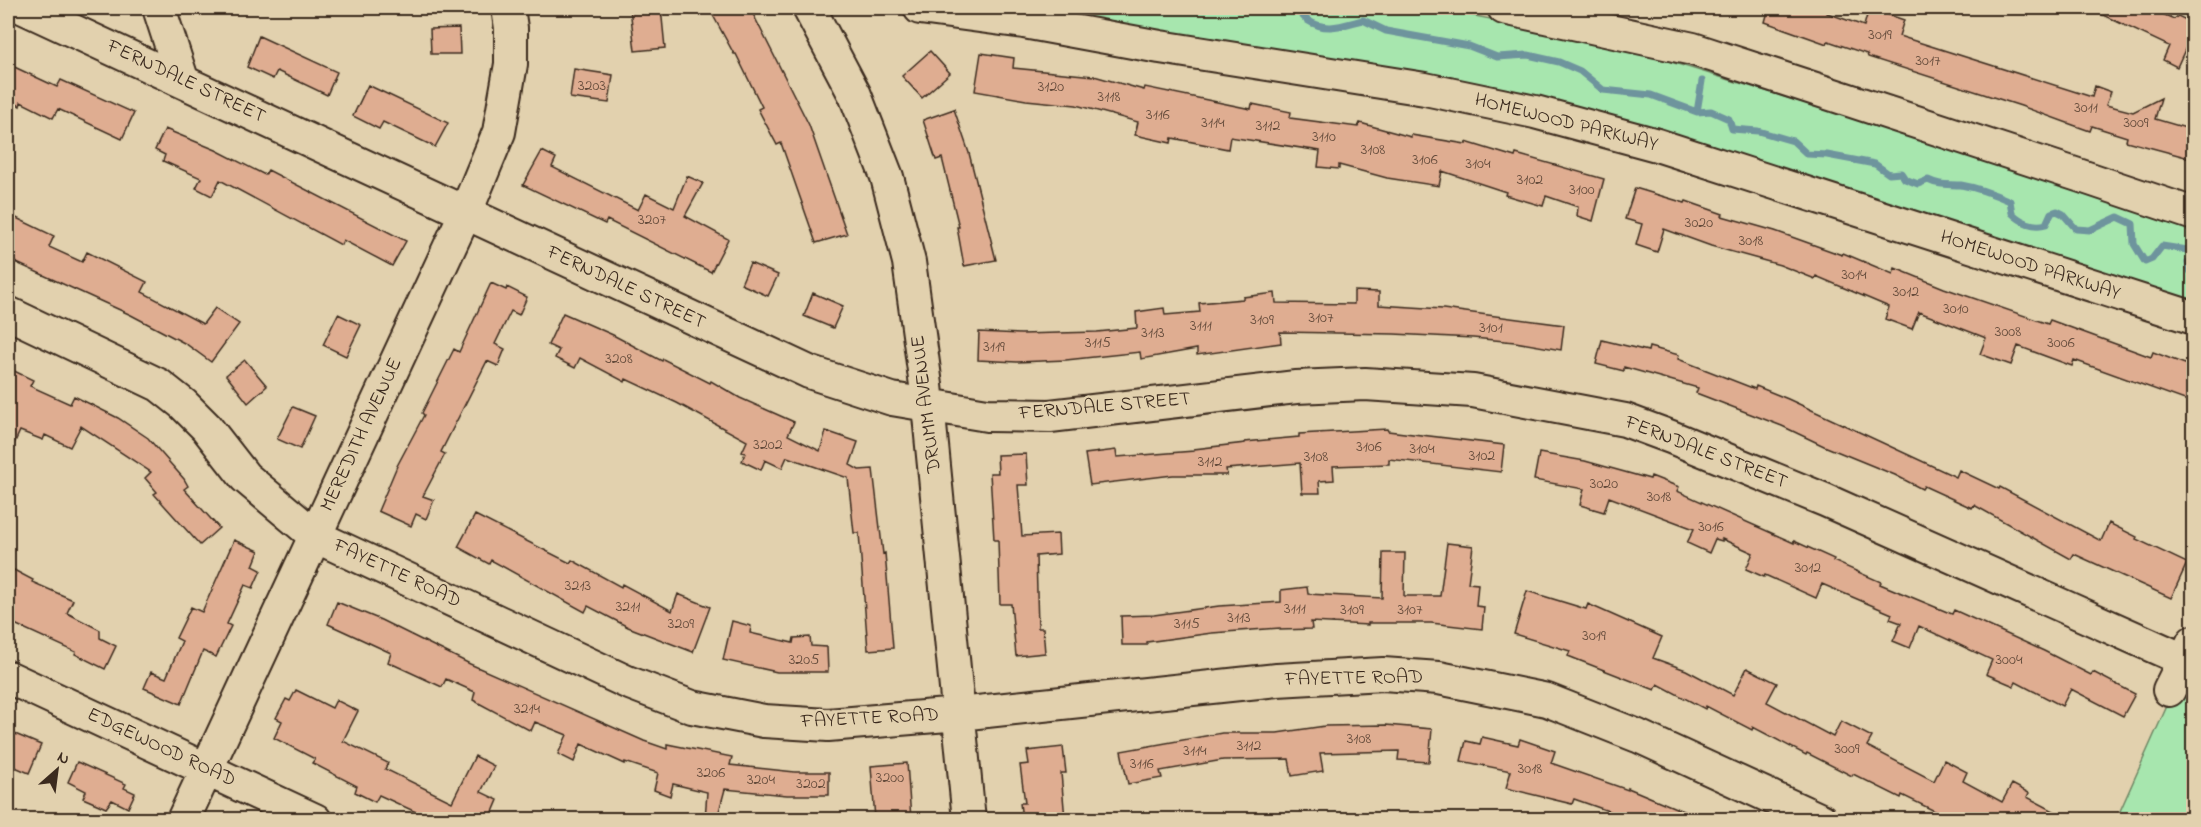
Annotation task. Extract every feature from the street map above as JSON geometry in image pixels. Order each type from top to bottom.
[{"type":"street","name":"FERNDALE STREET","points":[[24,8],[809,372],[892,399],[987,415],[1050,416],[1296,387],[1365,384],[1473,391],[1624,420],[1671,437],[2189,650]]},
{"type":"street","points":[[159,8],[182,80]]},
{"type":"street","name":"MEREDITH AVENUE","points":[[183,819],[465,214],[498,132],[511,64],[511,28],[508,8]]},
{"type":"street","name":"DRUMM AVENUE","points":[[809,8],[855,95],[886,177],[909,262],[928,406],[969,819]]},
{"type":"street","name":"HOMEWOOD PARKWAY","points":[[920,8],[1024,22],[1160,47],[1425,89],[1536,112],[1657,146],[2193,318]]},
{"type":"street","points":[[1504,8],[1693,49],[2193,214]]},
{"type":"street","name":"FAYETTE ROAD","points":[[8,313],[159,385],[183,404],[206,427],[245,477],[315,536],[627,682],[692,707],[764,721],[828,725],[960,714],[1277,680],[1383,674],[1439,678],[1546,700],[1638,736],[1821,819]]},
{"type":"street","points":[[2169,690],[2189,650]]},
{"type":"street","name":"EDGEWOOD ROAD","points":[[8,677],[315,819]]},
{"type":"path","points":[[2188,819],[2193,808]]},
{"type":"green space","points":[[1020,8],[1434,8],[1537,28],[1658,58],[2059,181],[2193,226],[2193,309],[1692,148]]},
{"type":"green space","points":[[2193,647],[2193,819],[2116,820],[2188,659]]},
{"type":"building","points":[[630,8],[661,8],[665,48],[635,51]]},
{"type":"building","points":[[709,8],[750,8],[809,125],[847,234],[816,243],[781,143],[777,145],[758,109],[762,107],[736,54]]},
{"type":"building","points":[[1769,8],[1828,8],[1827,13],[1864,26],[1869,8],[1904,20],[1899,36],[2092,97],[2095,86],[2111,92],[2106,105],[2133,112],[2161,98],[2155,119],[2193,130],[2193,159],[2126,141],[2127,137],[2092,126],[2090,131],[2021,106],[1868,57],[1867,54],[1828,41],[1827,44],[1765,22]]},
{"type":"building","points":[[2088,8],[2148,8],[2174,19],[2178,16],[2193,23],[2193,32],[2177,67],[2163,60],[2169,46]]},
{"type":"building","points":[[459,28],[460,54],[431,54],[430,29]]},
{"type":"building","points":[[259,36],[337,72],[327,95],[277,71],[273,79],[247,67]]},
{"type":"building","points":[[930,51],[950,73],[922,98],[902,76]]},
{"type":"building","points":[[981,53],[1014,58],[1013,68],[1094,76],[1144,90],[1145,87],[1251,109],[1252,104],[1291,112],[1290,118],[1358,127],[1360,123],[1411,137],[1411,135],[1466,144],[1466,142],[1604,179],[1593,221],[1577,216],[1578,207],[1546,196],[1543,206],[1505,195],[1506,192],[1442,171],[1439,186],[1387,178],[1339,165],[1339,169],[1318,167],[1320,151],[1230,137],[1228,149],[1172,138],[1171,143],[1135,135],[1138,122],[1076,105],[1026,100],[975,91]]},
{"type":"building","points":[[8,64],[57,87],[61,80],[134,113],[122,139],[58,109],[53,118],[21,102],[20,106],[8,99]]},
{"type":"building","points":[[574,69],[613,75],[609,103],[570,98]]},
{"type":"building","points":[[368,85],[448,123],[435,147],[383,122],[379,129],[353,116]]},
{"type":"building","points":[[954,109],[969,153],[996,260],[964,266],[957,227],[959,227],[942,158],[936,160],[923,120]]},
{"type":"building","points":[[165,129],[216,150],[265,175],[268,170],[406,241],[392,266],[343,240],[341,245],[220,180],[212,196],[196,188],[201,178],[163,161],[165,155],[155,150]]},
{"type":"building","points":[[542,151],[556,158],[552,167],[638,210],[646,194],[674,208],[687,176],[703,183],[685,216],[728,239],[711,272],[607,220],[605,224],[523,185]]},
{"type":"building","points":[[1635,188],[1685,203],[1686,201],[1723,214],[1722,216],[1775,231],[1842,255],[1843,253],[1893,274],[1895,268],[1944,288],[2048,324],[2050,320],[2151,357],[2153,352],[2193,367],[2193,403],[2074,360],[2072,366],[2018,346],[2011,365],[1980,354],[1986,338],[1919,312],[1912,329],[1885,319],[1889,307],[1816,276],[1815,279],[1780,265],[1711,246],[1664,229],[1657,252],[1636,245],[1642,224],[1625,219]]},
{"type":"building","points":[[8,214],[54,236],[49,247],[82,262],[87,252],[147,282],[142,292],[203,324],[215,308],[239,324],[211,362],[186,344],[131,315],[8,259]]},
{"type":"building","points":[[750,263],[778,275],[768,296],[741,284]]},
{"type":"building","points":[[491,283],[506,290],[507,287],[527,297],[519,315],[511,311],[495,344],[505,349],[498,366],[487,361],[441,452],[445,454],[423,496],[434,500],[426,519],[416,514],[411,526],[378,511],[397,466],[424,415],[422,413],[454,349],[459,352]]},
{"type":"building","points":[[1354,291],[1379,292],[1379,305],[1443,309],[1564,325],[1561,350],[1473,338],[1280,332],[1281,343],[1197,355],[1197,349],[1141,359],[1140,352],[1066,360],[1017,362],[978,360],[979,332],[1021,334],[1097,332],[1137,328],[1136,312],[1164,308],[1165,315],[1200,312],[1199,303],[1275,293],[1276,303],[1354,304]]},
{"type":"building","points":[[813,293],[843,306],[833,328],[804,316]]},
{"type":"building","points":[[563,313],[794,422],[788,435],[820,451],[826,431],[858,442],[850,465],[859,470],[873,469],[883,554],[885,553],[893,648],[868,650],[859,533],[854,533],[848,478],[787,457],[782,468],[765,460],[761,470],[742,461],[745,453],[742,452],[747,441],[677,403],[626,379],[625,382],[580,358],[575,368],[555,358],[559,350],[548,345]]},
{"type":"building","points":[[338,314],[361,325],[346,356],[323,345]]},
{"type":"building","points":[[1602,340],[1648,351],[1649,347],[1679,355],[1678,359],[1755,389],[1756,386],[1788,399],[1956,477],[1959,470],[1999,489],[2000,487],[2101,541],[2109,523],[2137,537],[2136,539],[2187,563],[2171,598],[2074,554],[2071,559],[1974,505],[1972,508],[1924,486],[1922,489],[1782,426],[1696,393],[1698,388],[1624,367],[1624,371],[1596,364]]},
{"type":"building","points":[[245,360],[267,386],[248,403],[226,375]]},
{"type":"building","points":[[8,368],[33,380],[30,386],[70,404],[74,396],[118,418],[148,438],[184,479],[188,486],[184,489],[219,528],[200,545],[154,494],[157,492],[145,478],[151,472],[81,426],[70,447],[45,435],[43,440],[20,431],[8,457]]},
{"type":"building","points":[[293,407],[315,416],[300,449],[277,439]]},
{"type":"building","points":[[1387,429],[1388,431],[1504,445],[1501,472],[1389,459],[1389,464],[1333,466],[1334,480],[1319,481],[1320,493],[1302,493],[1300,463],[1226,469],[1227,475],[1173,475],[1090,485],[1085,454],[1116,450],[1117,457],[1194,451],[1194,449],[1245,442],[1299,437],[1299,434]]},
{"type":"building","points":[[1539,453],[1585,461],[1650,479],[1651,476],[1679,487],[1677,491],[1834,559],[1833,561],[1881,582],[1880,584],[1952,614],[1954,610],[2091,675],[2093,672],[2135,694],[2123,716],[2071,689],[2062,706],[2016,682],[2014,686],[1986,674],[1992,660],[1919,626],[1910,648],[1893,641],[1901,623],[1890,619],[1892,614],[1822,584],[1816,598],[1765,575],[1764,577],[1746,569],[1753,553],[1722,539],[1722,541],[1715,539],[1709,553],[1687,543],[1694,529],[1609,497],[1604,512],[1580,505],[1584,489],[1534,480]]},
{"type":"building","points":[[1026,454],[1028,485],[1018,485],[1022,536],[1058,534],[1059,554],[1036,556],[1038,628],[1043,628],[1045,653],[1016,656],[1011,604],[1000,604],[998,540],[994,540],[990,473],[998,473],[997,455]]},
{"type":"building","points":[[475,515],[570,563],[572,560],[621,587],[622,584],[672,611],[678,594],[710,607],[693,652],[628,627],[588,606],[585,612],[491,560],[489,564],[458,547]]},
{"type":"building","points":[[234,540],[259,551],[253,566],[261,570],[253,588],[245,585],[227,624],[231,626],[216,657],[203,651],[181,704],[144,688],[151,672],[166,678],[182,641],[176,638],[191,607],[202,612]]},
{"type":"building","points":[[1447,543],[1473,546],[1468,583],[1478,584],[1476,606],[1484,607],[1482,629],[1431,623],[1368,623],[1368,625],[1311,622],[1312,629],[1280,630],[1280,628],[1212,633],[1147,642],[1147,645],[1122,645],[1121,616],[1154,615],[1219,606],[1281,602],[1281,590],[1307,587],[1308,594],[1382,598],[1383,553],[1405,553],[1404,596],[1440,596]]},
{"type":"building","points":[[12,569],[33,580],[32,582],[73,600],[67,613],[100,630],[100,638],[116,646],[105,669],[75,654],[76,652],[8,621],[8,579]]},
{"type":"building","points":[[1527,591],[1586,609],[1588,604],[1662,637],[1653,658],[1686,670],[1733,695],[1747,668],[1777,683],[1767,702],[1833,737],[1841,721],[1872,737],[1867,746],[1934,781],[1944,760],[1967,772],[1963,781],[2002,802],[2012,784],[2029,793],[2027,797],[2069,819],[1951,819],[1902,795],[1901,798],[1807,753],[1806,755],[1753,727],[1752,730],[1706,706],[1705,709],[1658,684],[1655,690],[1568,656],[1570,651],[1514,634]]},
{"type":"building","points":[[337,602],[381,620],[470,664],[667,749],[667,744],[732,757],[730,765],[795,772],[829,772],[829,795],[787,795],[725,789],[717,819],[705,819],[707,792],[673,784],[670,796],[654,790],[658,773],[625,762],[625,764],[581,744],[574,762],[558,754],[567,735],[535,722],[531,731],[473,700],[475,692],[446,679],[442,687],[388,662],[391,653],[328,624]]},
{"type":"building","points":[[732,621],[751,626],[750,633],[793,643],[794,638],[810,637],[811,646],[827,647],[828,672],[777,672],[723,660]]},
{"type":"building","points":[[296,690],[332,708],[336,700],[358,711],[343,741],[388,763],[385,769],[452,802],[475,756],[494,766],[481,792],[498,800],[490,819],[431,819],[379,795],[375,802],[355,792],[357,786],[312,763],[315,759],[274,738],[282,721],[276,718],[286,699],[290,701]]},
{"type":"building","points":[[1386,725],[1432,729],[1429,762],[1398,760],[1399,751],[1320,753],[1323,771],[1292,776],[1289,759],[1223,760],[1160,771],[1162,778],[1128,784],[1121,751],[1222,733],[1277,733],[1325,726]]},
{"type":"building","points":[[8,731],[41,745],[29,773],[8,764]]},
{"type":"building","points":[[1482,737],[1518,745],[1520,739],[1555,751],[1551,763],[1628,790],[1628,788],[1702,819],[1615,819],[1617,814],[1574,799],[1572,804],[1506,788],[1511,771],[1461,761],[1466,741],[1480,744]]},
{"type":"building","points":[[1063,747],[1066,773],[1061,773],[1065,819],[1022,819],[1020,803],[1025,803],[1020,765],[1029,764],[1027,751]]},
{"type":"building","points":[[77,762],[126,784],[124,788],[135,793],[128,808],[112,800],[106,808],[83,798],[86,791],[68,782]]},
{"type":"building","points":[[907,763],[911,819],[875,819],[871,766]]},
{"type":"waterway","points":[[1292,8],[1307,20],[1321,26],[1335,27],[1363,20],[1386,31],[1469,46],[1497,57],[1528,55],[1559,62],[1580,71],[1603,90],[1651,95],[1697,112],[1711,111],[1729,119],[1732,129],[1758,131],[1793,141],[1807,154],[1827,155],[1875,164],[1889,174],[1901,173],[1905,179],[1918,184],[1928,180],[1940,184],[1968,186],[1986,192],[2010,201],[2012,213],[2032,225],[2046,224],[2051,213],[2057,211],[2063,214],[2076,229],[2090,230],[2118,217],[2133,224],[2134,244],[2145,262],[2152,259],[2162,246],[2194,251]]},
{"type":"waterway","points":[[1697,112],[1702,81]]},
{"type":"waterway","points":[[2194,262],[2188,263],[2190,271],[2194,272]]}]
